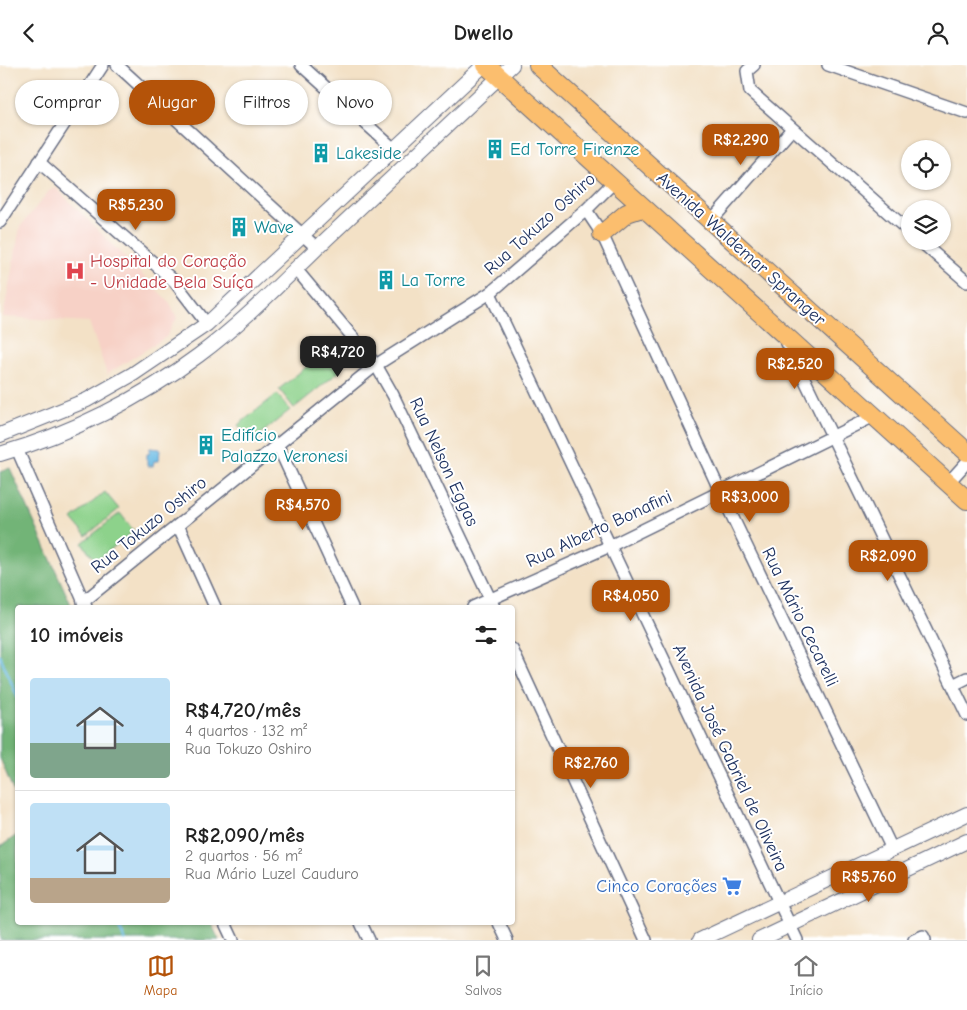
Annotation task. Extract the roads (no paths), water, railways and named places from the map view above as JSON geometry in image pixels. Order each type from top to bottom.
[{"type":"main road","name":"Avenida Waldemar Spranger","points":[[485,65],[967,500]]},
{"type":"main road","name":"Avenida Waldemar Spranger","points":[[538,65],[967,452]]},
{"type":"main road","points":[[602,234],[627,213],[642,208]]},
{"type":"street","points":[[0,222],[103,65]]},
{"type":"street","points":[[116,65],[317,248]]},
{"type":"street","points":[[301,65],[394,149]]},
{"type":"street","points":[[0,435],[87,399],[133,374],[207,324],[485,65]]},
{"type":"street","points":[[0,454],[47,439],[109,410],[176,370],[215,342],[512,65]]},
{"type":"street","points":[[828,65],[967,113]]},
{"type":"street","points":[[750,68],[750,91],[901,224]]},
{"type":"street","points":[[711,221],[792,129]]},
{"type":"street","points":[[39,162],[174,281],[207,324]]},
{"type":"street","name":"Rua Tokuzo Oshiro","points":[[85,605],[178,525],[376,365],[490,293],[586,210],[615,181]]},
{"type":"street","name":"Rua Mário Cecarelli","points":[[586,210],[602,234],[720,491],[892,849]]},
{"type":"street","points":[[930,250],[967,282]]},
{"type":"street","name":"Rua Nelson Eggas","points":[[295,269],[376,365],[492,603]]},
{"type":"street","name":"Avenida José Gabriel de Oliveira","points":[[490,293],[797,940]]},
{"type":"street","points":[[782,332],[967,715]]},
{"type":"street","name":"Rua Alberto Bonafini","points":[[492,603],[833,437],[874,415]]},
{"type":"street","points":[[277,444],[351,605]]},
{"type":"street","points":[[17,449],[85,605]]},
{"type":"street","points":[[948,483],[967,462]]},
{"type":"street","points":[[178,525],[214,605]]},
{"type":"street","points":[[515,656],[646,940]]},
{"type":"street","points":[[953,685],[967,679]]},
{"type":"street","points":[[700,940],[967,814]]},
{"type":"street","points":[[759,940],[967,841]]},
{"type":"street","points":[[226,925],[233,940]]},
{"type":"street","points":[[362,925],[369,940]]},
{"type":"street","points":[[500,925],[508,940]]},
{"type":"street","points":[[914,940],[923,936],[925,940]]},
{"type":"water","points":[[150,448],[160,449],[159,461],[154,461],[153,466],[147,466],[147,454],[149,454]]},
{"type":"waterway","points":[[0,656],[15,691]]},
{"type":"waterway","points":[[118,925],[125,940]]},
{"type":"place","name":"Ed Torre Firenze","points":[[495,149]]},
{"type":"place","name":"Lakeside","points":[[321,153]]},
{"type":"place","name":"Wave","points":[[239,227]]},
{"type":"place","name":"Hospital do Coração - Unidade Bela Suíça","points":[[75,271]]},
{"type":"place","name":"La Torre","points":[[386,280]]},
{"type":"place","name":"Edifício Palazzo Veronesi","points":[[206,445]]},
{"type":"place","name":"Cinco Corações","points":[[732,886]]}]
